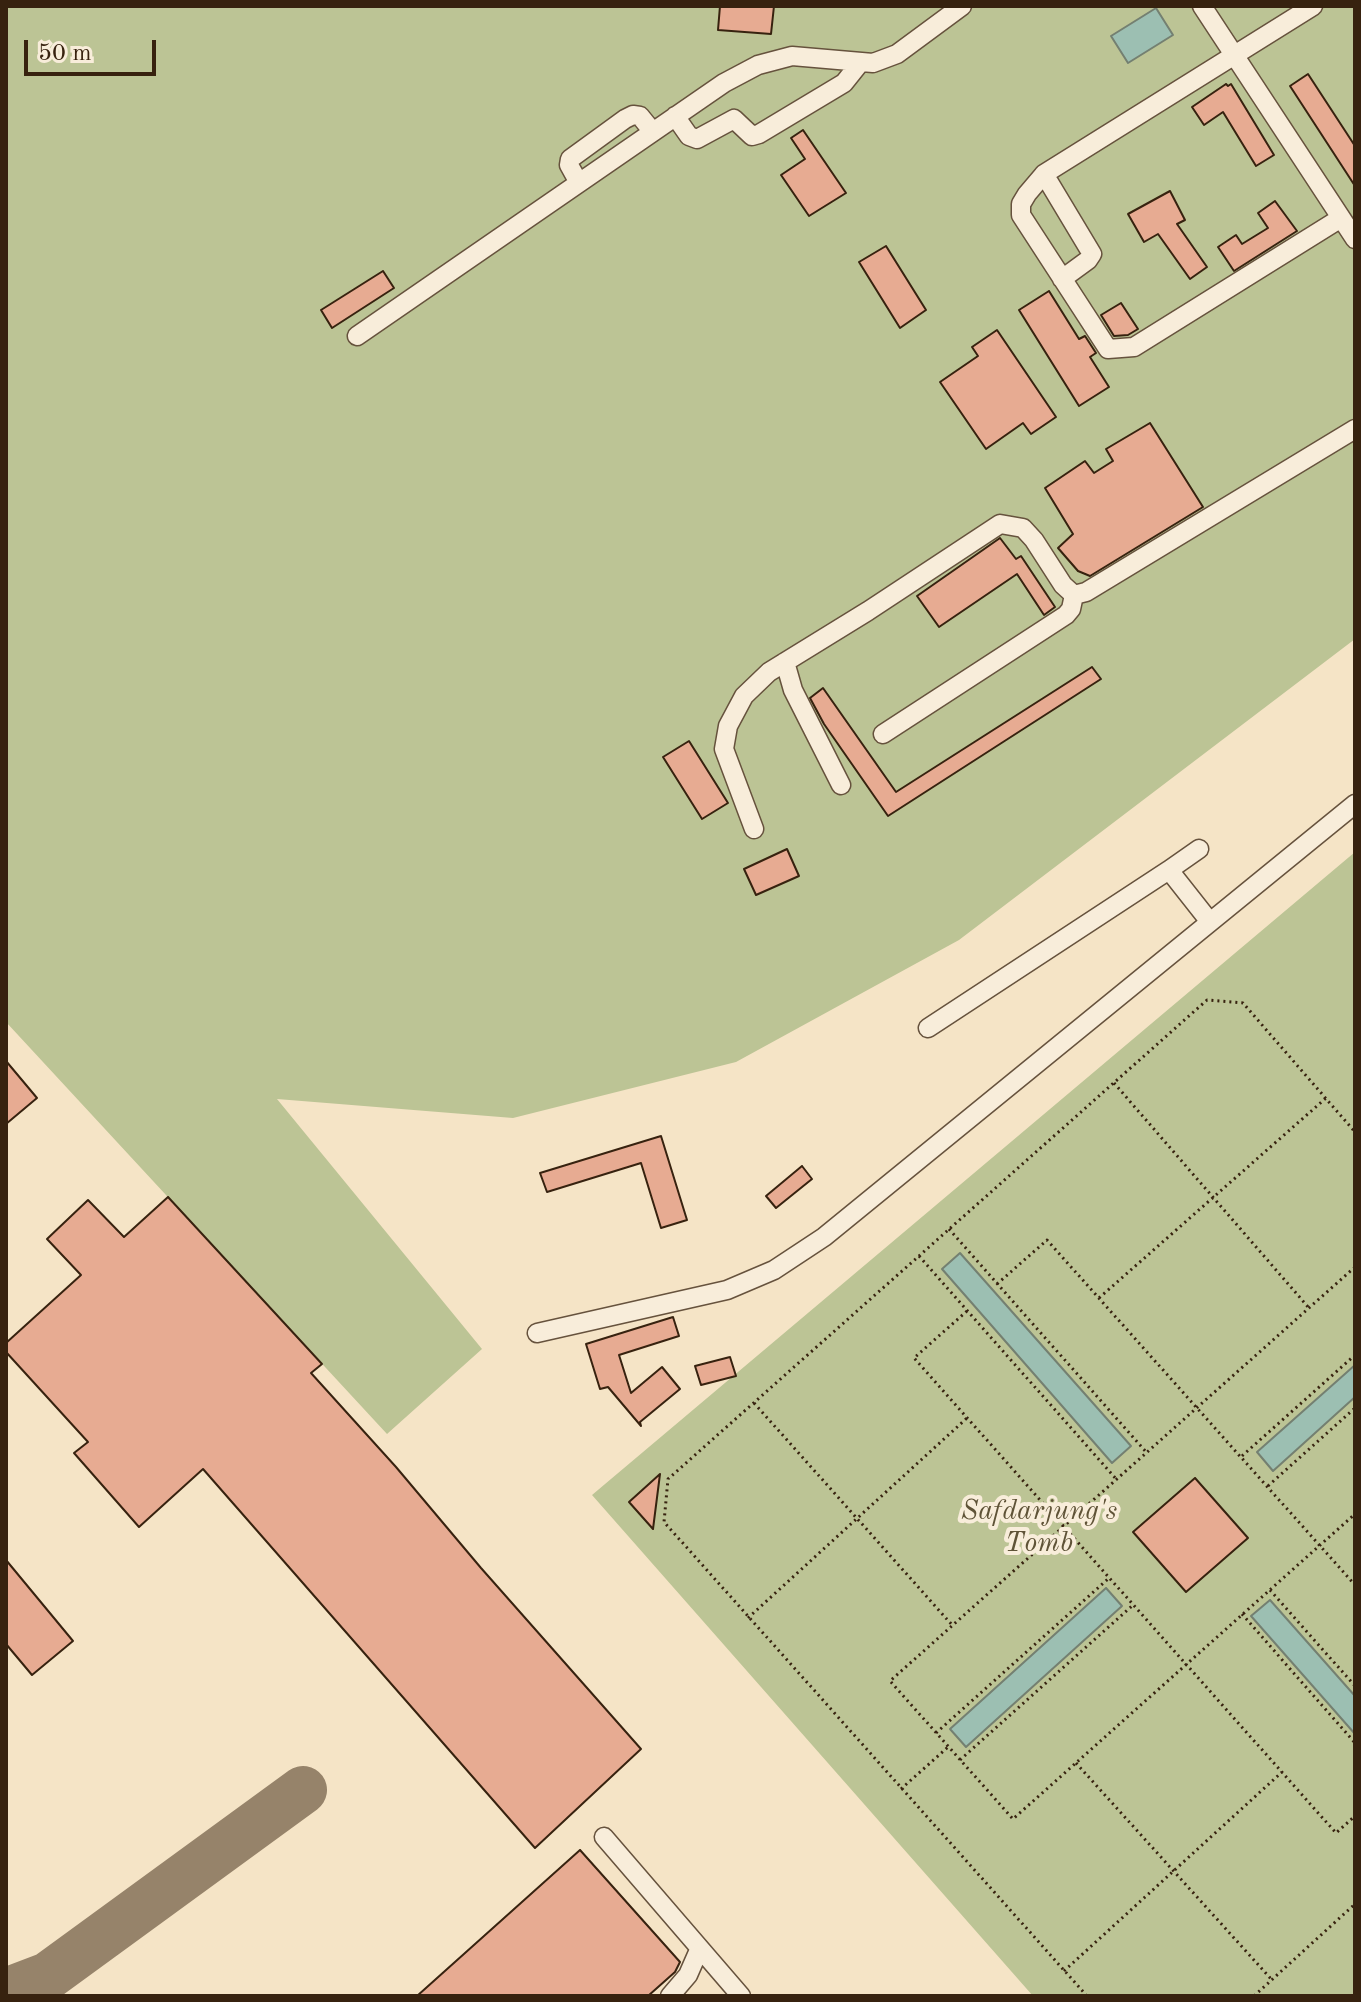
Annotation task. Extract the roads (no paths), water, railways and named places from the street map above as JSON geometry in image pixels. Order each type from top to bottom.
[{"type":"street","points":[[357,336],[715,88],[758,65],[792,56],[873,63],[897,54],[962,6]]},
{"type":"street","points":[[1202,6],[1355,239]]},
{"type":"street","points":[[1313,6],[1044,174],[1021,204],[1021,215],[1108,349],[1134,347],[1341,218]]},
{"type":"street","points":[[715,88],[734,119],[752,136],[844,83],[860,63]]},
{"type":"street","points":[[579,183],[569,165],[570,159],[625,119],[640,116],[653,132]]},
{"type":"street","points":[[675,116],[689,136],[697,139],[734,119]]},
{"type":"street","points":[[1044,174],[1092,254],[1062,279]]},
{"type":"street","points":[[1074,595],[1099,584],[1355,429]]},
{"type":"street","points":[[754,829],[724,749],[728,726],[744,696],[769,672],[1000,524],[1023,528],[1063,585],[1074,595]]},
{"type":"street","points":[[883,734],[1066,615],[1071,609],[1074,595]]},
{"type":"street","points":[[785,662],[793,690],[841,785]]},
{"type":"street","points":[[537,1333],[727,1290],[774,1270],[824,1237],[1355,804]]},
{"type":"street","points":[[928,1028],[1199,849]]},
{"type":"street","points":[[1169,870],[1210,922]]},
{"type":"street","points":[[604,1837],[741,1996]]},
{"type":"street","points":[[670,1996],[688,1975],[699,1950]]},
{"type":"park label","name":"Safdarjung's Tomb","points":[[1039,1528]]}]
